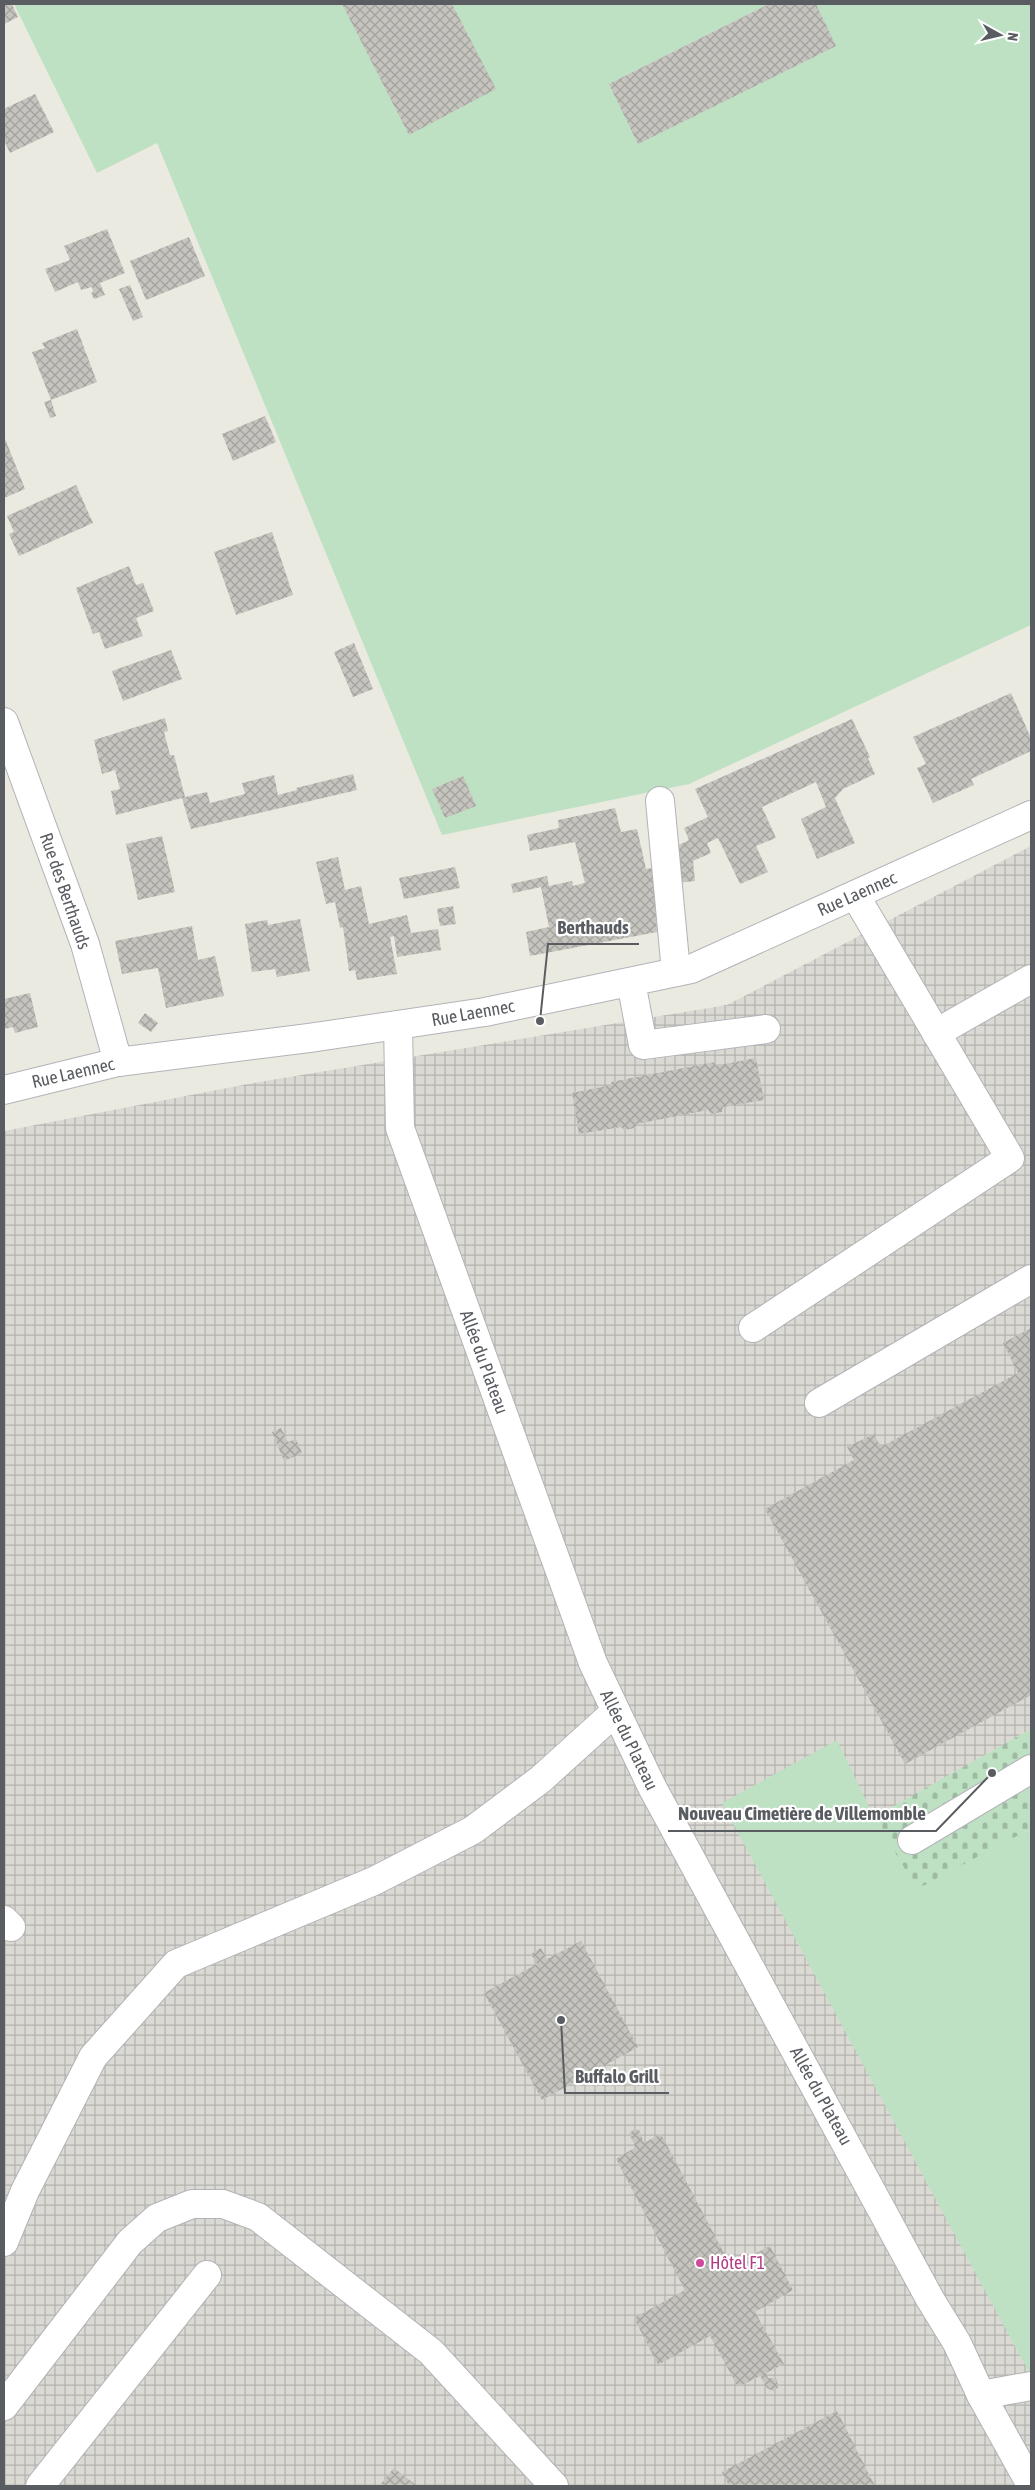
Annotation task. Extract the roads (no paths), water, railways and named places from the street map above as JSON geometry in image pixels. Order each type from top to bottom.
[{"type":"street","name":"Rue des Berthauds","points":[[4,722],[85,944],[118,1062]]},
{"type":"street","points":[[660,801],[676,972]]},
{"type":"street","name":"Rue Laennec","points":[[4,1090],[118,1062],[486,1012],[690,969],[1031,815]]},
{"type":"street","points":[[753,1328],[1010,1158],[855,895]]},
{"type":"street","points":[[936,1032],[1031,978]]},
{"type":"street","points":[[631,982],[643,1045],[766,1029]]},
{"type":"street","name":"Allée du Plateau","points":[[398,1025],[400,1128],[593,1663],[652,1787],[930,2299],[957,2343],[981,2395],[1031,2484]]},
{"type":"street","points":[[819,1403],[1031,1279]]},
{"type":"street","points":[[4,2242],[25,2191],[93,2057],[176,1964],[374,1881],[473,1830],[541,1779],[615,1712]]},
{"type":"street","points":[[912,1840],[1031,1768]]},
{"type":"street","points":[[4,2406],[130,2242],[157,2218],[192,2204],[223,2204],[258,2217],[431,2352],[554,2486]]},
{"type":"street","points":[[40,2486],[207,2275]]},
{"type":"street","points":[[981,2395],[1031,2386]]},
{"type":"place","name":"Berthauds","points":[[540,1021]]},
{"type":"place","name":"Nouveau Cimetière de Villemomble","points":[[992,1773]]},
{"type":"place","name":"Buffalo Grill","points":[[561,2020]]},
{"type":"place","name":"Hôtel F1","points":[[700,2263]]}]
